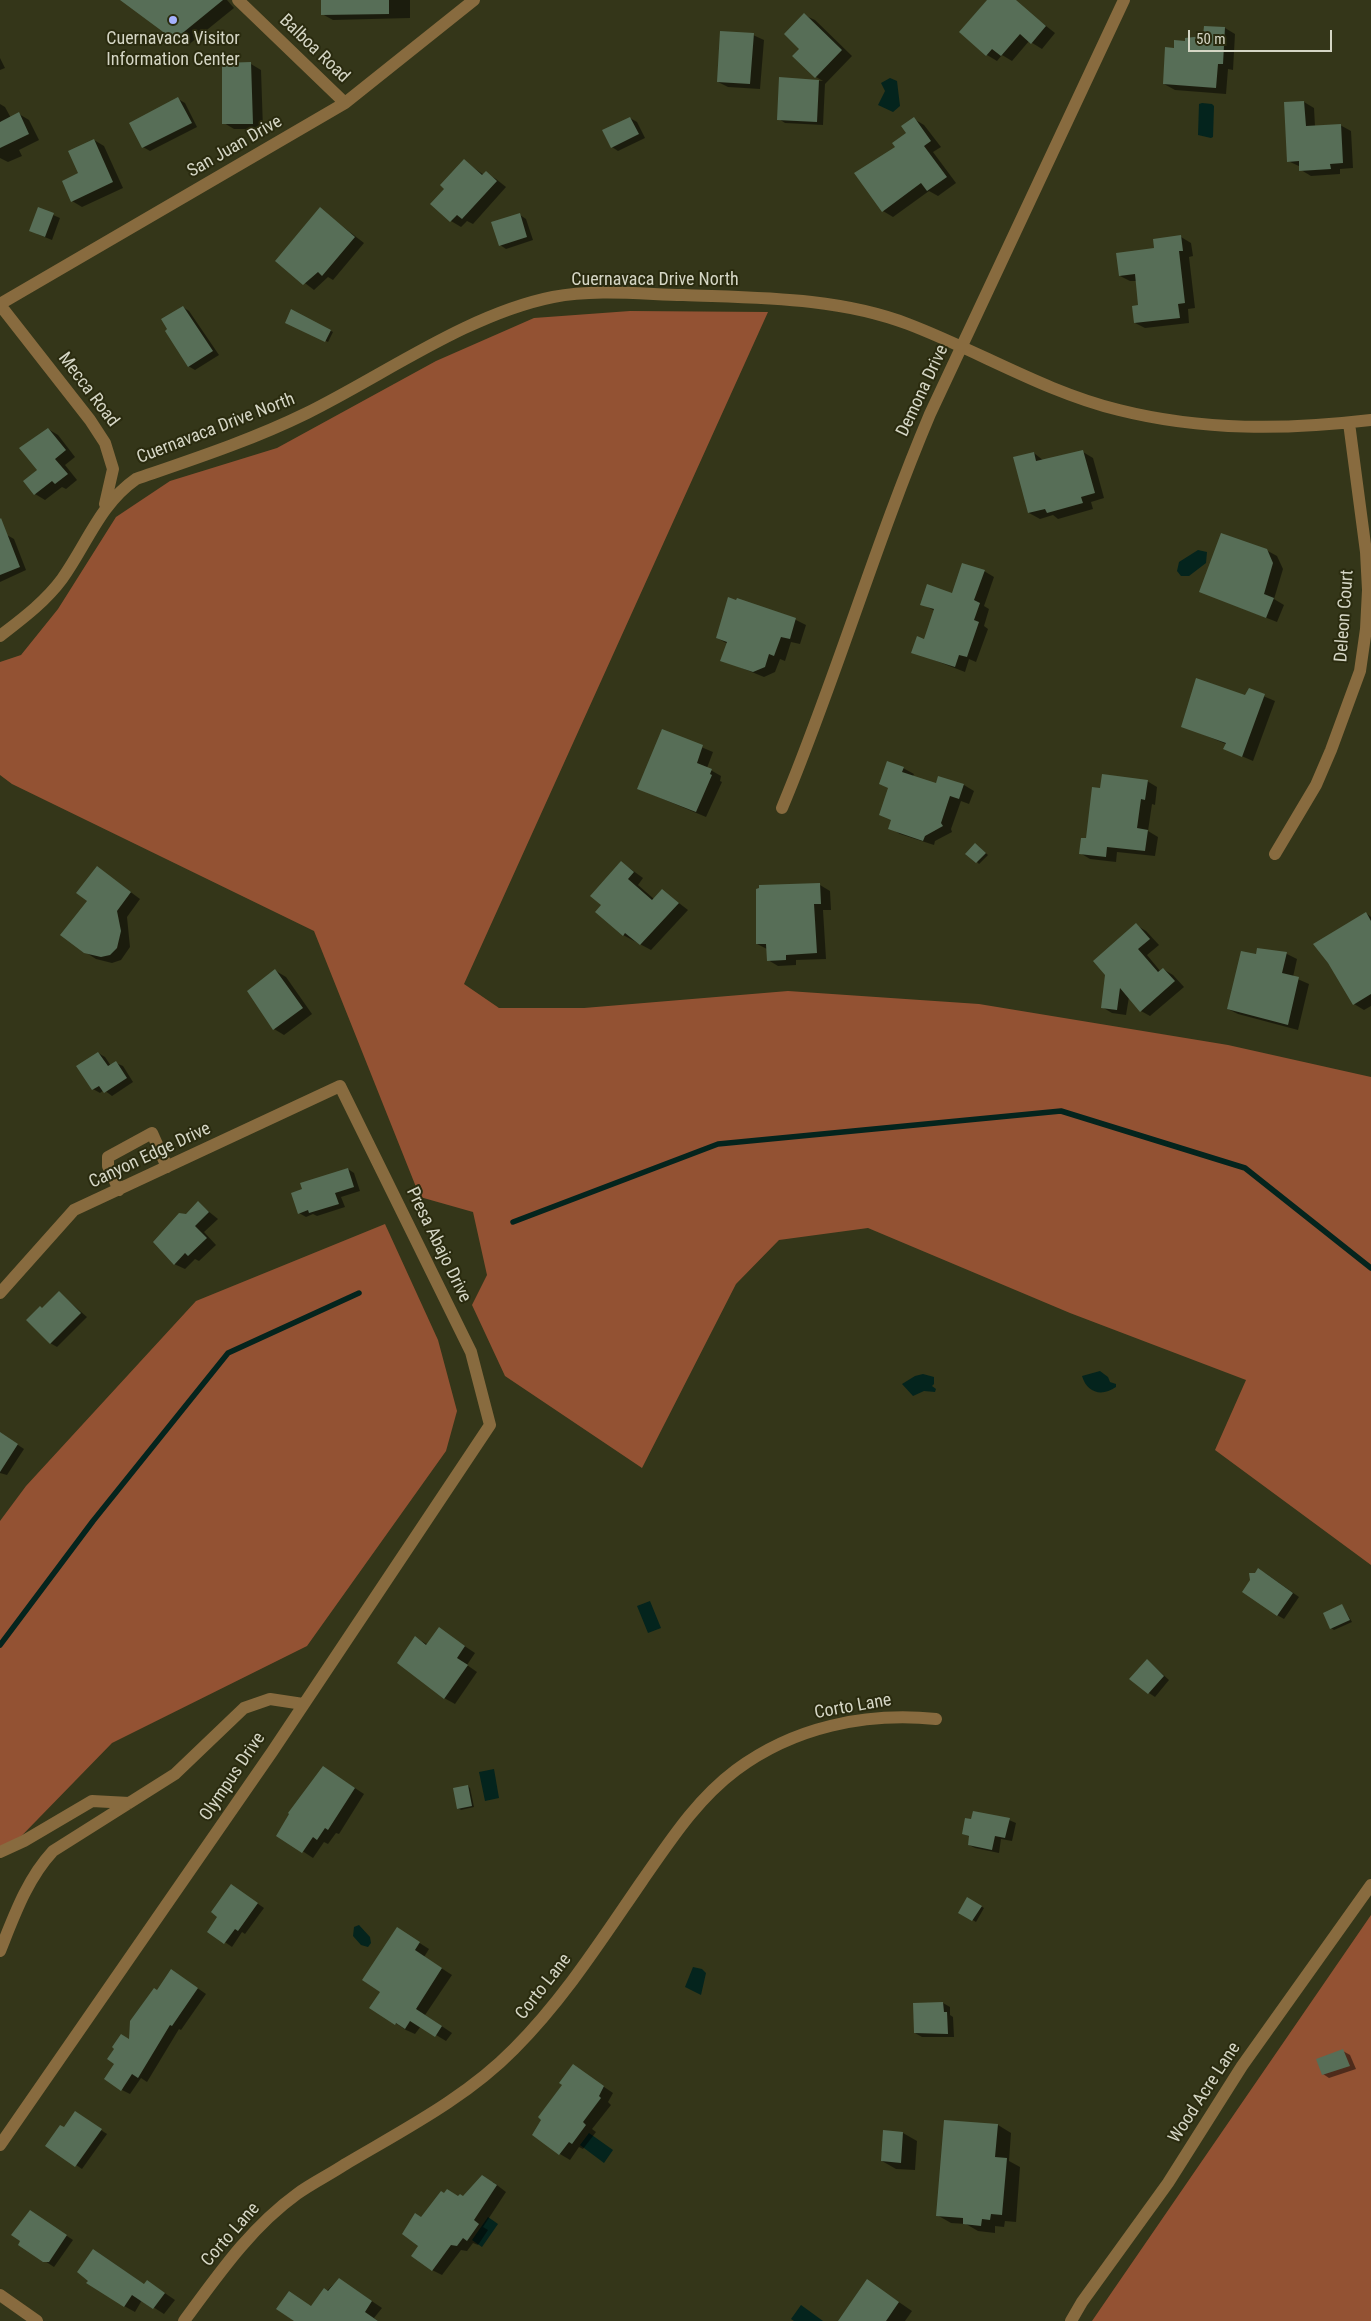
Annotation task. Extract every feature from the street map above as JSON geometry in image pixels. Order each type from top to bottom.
[{"type":"street","name":"Balboa Road","points":[[238,0],[345,103]]},
{"type":"street","name":"San Juan Drive","points":[[0,304],[345,103],[474,0]]},
{"type":"street","name":"Demona Drive","points":[[782,808],[807,748],[903,479],[962,347],[1124,0]]},
{"type":"street","name":"Cuernavaca Drive North","points":[[0,636],[32,612],[61,579],[104,509],[120,490],[136,479],[259,435],[306,414],[464,329],[513,309],[554,297],[637,294],[771,299],[825,304],[868,311],[908,324],[1059,392],[1118,410],[1177,422],[1234,428],[1285,428],[1371,420]]},
{"type":"street","name":"Mecca Road","points":[[0,304],[90,420],[105,443],[113,469],[104,509]]},
{"type":"street","name":"Deleon Court","points":[[1275,854],[1316,785],[1360,671],[1366,629],[1368,590],[1366,552],[1349,423]]},
{"type":"street","name":"Canyon Edge Drive","points":[[0,1293],[74,1210],[340,1086]]},
{"type":"street","name":"Presa Abajo Drive","points":[[340,1086],[471,1352],[490,1425]]},
{"type":"street","points":[[119,1190],[108,1166],[108,1157],[152,1132],[167,1167]]},
{"type":"street","name":"Olympus Drive","points":[[0,2144],[304,1704],[490,1425]]},
{"type":"street","points":[[0,1951],[26,1890],[40,1865],[53,1851],[175,1774],[244,1708],[270,1699],[304,1704]]},
{"type":"street","name":"Corto Lane","points":[[184,2321],[234,2253],[273,2213],[298,2193],[442,2107],[482,2078],[511,2053],[564,1993],[681,1824],[704,1798],[736,1770],[790,1739],[820,1728],[872,1718],[905,1716],[936,1719]]},
{"type":"street","points":[[0,1852],[24,1841],[92,1801],[130,1803]]},
{"type":"street","name":"Wood Acre Lane","points":[[1071,2321],[1082,2302],[1168,2184],[1242,2066],[1371,1885]]},
{"type":"street","points":[[0,2295],[37,2321]]},
{"type":"shaded area","points":[[630,311],[768,312],[464,984],[499,1008],[584,1008],[788,991],[979,1004],[1228,1045],[1371,1077],[1371,1565],[1215,1450],[1246,1380],[1070,1313],[868,1228],[779,1240],[736,1284],[642,1468],[505,1376],[472,1305],[487,1275],[473,1212],[420,1197],[314,931],[12,784],[0,775],[0,662],[21,655],[58,609],[116,517],[170,481],[277,448],[436,361],[534,318]]},
{"type":"shaded area","points":[[385,1224],[438,1340],[457,1411],[446,1451],[307,1646],[112,1743],[0,1858],[0,1521],[26,1486],[196,1301]]},
{"type":"shaded area","points":[[1371,1915],[1371,2321],[1092,2321]]},
{"type":"water","points":[[890,78],[897,81],[900,106],[893,112],[878,105],[885,91],[881,83]]},
{"type":"water","points":[[1199,104],[1214,106],[1213,137],[1211,138],[1198,135]]},
{"type":"water","points":[[1198,550],[1207,552],[1206,563],[1189,576],[1181,576],[1177,571],[1179,562]]},
{"type":"water","points":[[1100,1371],[1108,1377],[1110,1382],[1116,1384],[1116,1387],[1105,1392],[1096,1392],[1087,1386],[1082,1376]]},
{"type":"water","points":[[923,1374],[934,1377],[934,1384],[932,1386],[936,1389],[935,1392],[924,1391],[913,1396],[902,1384],[915,1376]]},
{"type":"water","points":[[650,1601],[661,1628],[648,1633],[637,1606]]},
{"type":"water","points":[[494,1769],[499,1798],[485,1801],[479,1772]]},
{"type":"water","points":[[359,1925],[370,1937],[371,1943],[368,1947],[361,1945],[353,1936],[354,1927]]},
{"type":"water","points":[[693,1967],[702,1969],[706,1973],[701,1995],[685,1987]]},
{"type":"water","points":[[589,2133],[613,2150],[604,2163],[580,2145]]},
{"type":"water","points":[[488,2217],[498,2224],[482,2247],[472,2240]]},
{"type":"water","points":[[801,2305],[823,2321],[794,2321],[791,2319]]},
{"type":"building","name":"Cuernavaca Visitor Information Center","points":[[120,0],[223,0],[174,40]]},
{"type":"building","points":[[321,0],[389,0],[389,14],[321,15]]},
{"type":"building","points":[[987,0],[1016,0],[1046,26],[1031,44],[1020,34],[1001,56],[992,49],[986,56],[959,32]]},
{"type":"building","points":[[804,13],[842,50],[815,78],[792,56],[799,49],[784,34]]},
{"type":"building","points":[[1204,26],[1225,27],[1223,64],[1218,64],[1216,88],[1163,84],[1165,47],[1174,48],[1174,40],[1185,41],[1185,38],[1203,36]]},
{"type":"building","points":[[720,31],[754,33],[750,84],[717,82]]},
{"type":"building","points":[[251,62],[253,124],[222,124],[222,63]]},
{"type":"building","points":[[779,77],[819,80],[817,122],[777,120]]},
{"type":"building","points":[[178,97],[192,123],[142,148],[129,123]]},
{"type":"building","points":[[1304,101],[1306,126],[1341,124],[1343,163],[1330,164],[1331,169],[1299,171],[1299,161],[1287,162],[1284,102]]},
{"type":"building","points":[[19,112],[29,134],[0,148],[0,122]]},
{"type":"building","points":[[630,117],[639,134],[611,148],[602,130]]},
{"type":"building","points":[[914,117],[931,141],[924,146],[947,177],[927,191],[921,183],[882,212],[854,173],[895,147],[892,143],[906,133],[901,126]]},
{"type":"building","points":[[94,139],[113,182],[71,202],[62,181],[78,173],[68,151]]},
{"type":"building","points":[[464,159],[482,175],[486,171],[497,181],[462,219],[457,215],[450,222],[430,204],[444,189],[440,185]]},
{"type":"building","points":[[38,207],[54,213],[45,237],[29,231]]},
{"type":"building","points":[[320,207],[355,237],[322,276],[318,272],[303,285],[275,261]]},
{"type":"building","points":[[520,213],[527,237],[499,246],[491,222]]},
{"type":"building","points":[[1181,235],[1183,251],[1179,251],[1185,303],[1178,304],[1180,318],[1134,323],[1132,306],[1138,305],[1135,274],[1119,276],[1116,253],[1154,248],[1153,239]]},
{"type":"building","points":[[183,306],[213,351],[188,367],[165,331],[167,329],[161,319]]},
{"type":"building","points":[[291,309],[331,330],[325,342],[285,323]]},
{"type":"building","points":[[48,428],[66,450],[55,459],[68,474],[55,484],[52,481],[34,495],[23,481],[37,470],[19,448]]},
{"type":"building","points":[[1083,450],[1095,493],[1081,497],[1083,503],[1047,513],[1045,509],[1028,513],[1013,457],[1034,452],[1036,461]]},
{"type":"building","points":[[0,519],[20,567],[0,575]]},
{"type":"building","points":[[1221,533],[1267,549],[1273,563],[1264,594],[1274,598],[1266,618],[1199,592]]},
{"type":"building","points":[[962,563],[985,570],[974,600],[980,603],[974,620],[979,622],[967,657],[959,655],[955,667],[911,653],[917,636],[924,639],[934,609],[920,605],[927,584],[952,593]]},
{"type":"building","points":[[728,597],[736,600],[737,598],[796,618],[790,639],[781,637],[774,656],[769,654],[765,667],[753,672],[720,661],[727,642],[716,638]]},
{"type":"building","points":[[1196,678],[1245,695],[1249,688],[1265,694],[1242,757],[1223,749],[1226,743],[1181,727]]},
{"type":"building","points":[[662,729],[703,745],[697,763],[712,769],[710,774],[712,775],[696,812],[637,789]]},
{"type":"building","points":[[887,761],[904,767],[902,772],[936,783],[938,776],[964,784],[959,799],[950,796],[941,823],[943,826],[925,836],[923,841],[888,829],[891,820],[879,815],[888,788],[879,784]]},
{"type":"building","points":[[1102,774],[1148,780],[1145,800],[1141,799],[1137,828],[1148,830],[1145,851],[1107,847],[1106,857],[1079,854],[1081,838],[1086,838],[1092,787],[1100,788]]},
{"type":"building","points":[[975,843],[986,853],[976,863],[965,854]]},
{"type":"building","points":[[621,861],[634,872],[628,879],[652,900],[662,889],[679,903],[640,945],[625,933],[623,936],[595,912],[601,905],[590,896]]},
{"type":"building","points":[[97,866],[131,892],[117,911],[121,931],[117,948],[110,955],[101,957],[84,953],[60,935],[87,901],[76,893]]},
{"type":"building","points":[[820,883],[821,904],[814,904],[817,953],[786,955],[786,960],[767,961],[766,944],[756,944],[756,889],[759,888],[759,885]]},
{"type":"building","points":[[1366,912],[1371,921],[1371,994],[1353,1005],[1328,963],[1313,944]]},
{"type":"building","points":[[1136,923],[1150,939],[1138,949],[1158,972],[1163,968],[1175,981],[1140,1012],[1120,988],[1117,1010],[1101,1008],[1105,975],[1093,961]]},
{"type":"building","points":[[1257,948],[1287,952],[1282,973],[1299,977],[1288,1025],[1227,1009],[1241,951],[1256,954]]},
{"type":"building","points":[[275,969],[303,1008],[273,1030],[247,991]]},
{"type":"building","points":[[98,1052],[108,1066],[116,1061],[127,1078],[104,1093],[99,1086],[92,1090],[76,1066]]},
{"type":"building","points":[[348,1168],[354,1187],[335,1193],[339,1204],[309,1213],[308,1210],[298,1214],[291,1193],[302,1189],[300,1183]]},
{"type":"building","points":[[198,1201],[209,1212],[195,1226],[207,1238],[188,1256],[185,1253],[174,1265],[153,1242],[179,1213],[186,1214]]},
{"type":"building","points":[[59,1291],[81,1313],[50,1344],[26,1320],[40,1306],[42,1308]]},
{"type":"building","points":[[0,1432],[18,1444],[0,1472]]},
{"type":"building","points":[[1258,1568],[1293,1593],[1277,1616],[1242,1592],[1250,1580],[1249,1573],[1255,1573]]},
{"type":"building","points":[[1342,1604],[1350,1620],[1330,1629],[1323,1613]]},
{"type":"building","points":[[439,1627],[465,1646],[457,1658],[468,1665],[444,1699],[397,1663],[415,1636],[426,1645]]},
{"type":"building","points":[[1147,1659],[1164,1676],[1148,1694],[1129,1679]]},
{"type":"building","points":[[323,1766],[355,1788],[328,1830],[325,1828],[317,1840],[313,1837],[302,1853],[276,1836],[288,1813]]},
{"type":"building","points":[[468,1785],[472,1806],[457,1809],[453,1788]]},
{"type":"building","points":[[973,1811],[1010,1818],[1005,1838],[995,1836],[992,1850],[968,1845],[969,1836],[962,1834],[965,1818],[971,1819]]},
{"type":"building","points":[[231,1884],[258,1903],[238,1931],[235,1929],[224,1944],[207,1932],[217,1917],[211,1912]]},
{"type":"building","points":[[967,1897],[982,1906],[972,1921],[958,1913]]},
{"type":"building","points":[[397,1927],[420,1942],[415,1950],[442,1968],[416,2009],[442,2026],[435,2037],[410,2021],[405,2029],[396,2023],[395,2025],[369,2008],[380,1992],[362,1980]]},
{"type":"building","points":[[171,1969],[198,1988],[172,2026],[170,2025],[138,2078],[132,2074],[121,2091],[104,2079],[114,2064],[107,2059],[114,2049],[112,2047],[121,2034],[129,2039],[130,2021],[154,1988],[157,1990]]},
{"type":"building","points":[[943,2002],[944,2012],[947,2012],[948,2034],[914,2033],[913,2003]]},
{"type":"building","points":[[1343,2049],[1350,2066],[1322,2075],[1316,2059]]},
{"type":"building","points":[[573,2064],[604,2086],[599,2096],[601,2098],[583,2122],[586,2125],[572,2144],[569,2142],[559,2155],[532,2135],[541,2120],[538,2117],[562,2085],[559,2083]]},
{"type":"building","points":[[75,2111],[102,2129],[75,2167],[45,2146],[60,2125],[64,2127]]},
{"type":"building","points":[[944,2120],[998,2124],[995,2157],[1007,2158],[1002,2215],[991,2214],[990,2220],[982,2219],[981,2226],[963,2224],[963,2218],[936,2216]]},
{"type":"building","points":[[883,2130],[903,2132],[901,2163],[881,2161]]},
{"type":"building","points":[[482,2175],[497,2185],[474,2220],[479,2224],[467,2241],[463,2238],[457,2246],[451,2245],[432,2271],[411,2256],[418,2246],[402,2234],[415,2213],[421,2217],[441,2191],[444,2193],[447,2189],[458,2196],[460,2194],[463,2196]]},
{"type":"building","points":[[30,2210],[67,2235],[49,2262],[43,2262],[18,2245],[20,2241],[11,2235]]},
{"type":"building","points":[[93,2249],[144,2284],[147,2280],[165,2293],[153,2309],[132,2295],[124,2307],[86,2283],[88,2281],[77,2272]]},
{"type":"building","points":[[339,2278],[372,2301],[365,2312],[378,2321],[294,2321],[276,2309],[289,2291],[311,2306],[324,2288],[328,2291]]},
{"type":"building","points":[[867,2279],[899,2302],[886,2321],[838,2321]]},
{"type":"waterway","points":[[513,1222],[718,1144],[1061,1111],[1245,1168],[1371,1268]]},
{"type":"waterway","points":[[0,1645],[93,1521],[228,1353],[359,1293]]},
{"type":"place","name":"Cuernavaca Visitor Information Center","points":[[173,20]]}]
